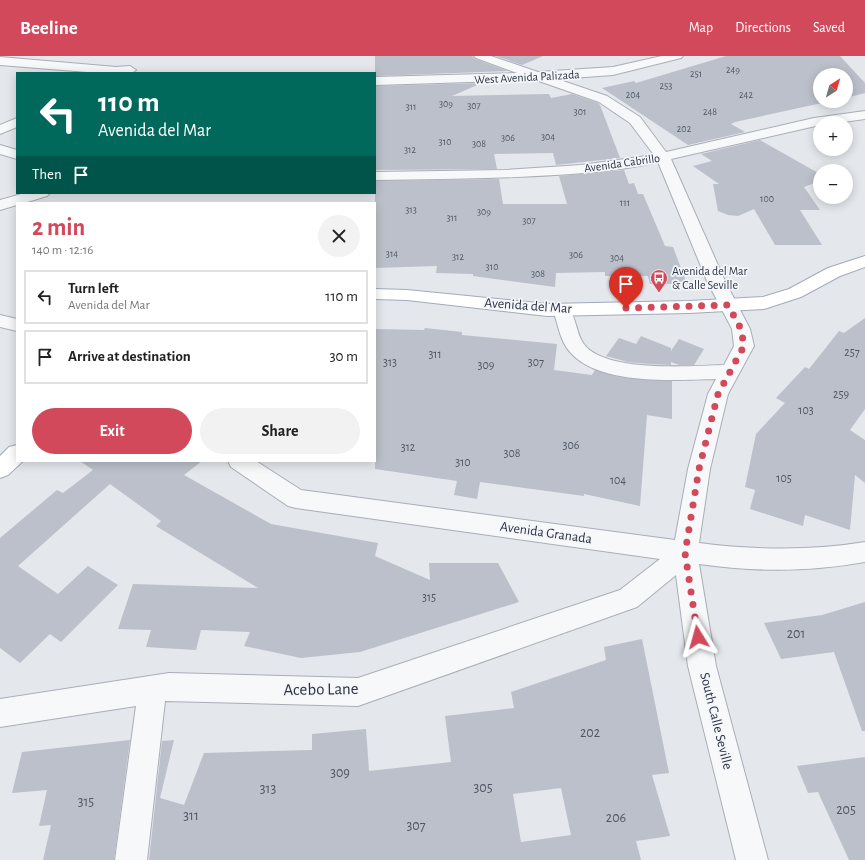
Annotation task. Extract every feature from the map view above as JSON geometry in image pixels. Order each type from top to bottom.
[{"type":"main road","name":"Avenida del Mar","points":[[376,294],[407,295],[547,310],[764,304],[795,293],[834,272],[865,261]]},
{"type":"main road","points":[[0,469],[16,454]]},
{"type":"street","name":"South Calle Seville","points":[[480,56],[603,99],[635,120],[663,157],[716,281],[741,329],[744,346],[718,394],[699,469],[685,553],[702,666],[752,860]]},
{"type":"street","name":"West Avenida Palizada","points":[[376,81],[539,77],[613,71],[677,56]]},
{"type":"street","points":[[0,62],[34,63],[116,72],[130,71],[138,61]]},
{"type":"street","name":"Avenida Cabrillo","points":[[376,176],[506,174],[641,162],[814,122],[865,115]]},
{"type":"street","points":[[0,130],[16,122]]},
{"type":"street","points":[[0,149],[16,155]]},
{"type":"street","points":[[0,205],[38,194]]},
{"type":"street","points":[[562,310],[576,348],[588,358],[600,364],[618,370],[730,372]]},
{"type":"street","points":[[0,321],[16,325]]},
{"type":"street","name":"Avenida Granada","points":[[240,462],[296,499],[685,553],[739,559],[789,560],[830,558],[865,552]]},
{"type":"street","name":"Acebo Lane","points":[[0,713],[169,687],[358,692],[628,599],[685,553]]},
{"type":"street","points":[[130,860],[152,689]]},
{"type":"building","points":[[375,56],[472,56],[475,59],[508,71],[376,76]]},
{"type":"building","points":[[496,56],[543,56],[522,65]]},
{"type":"building","points":[[726,56],[840,56],[851,68],[813,68],[813,105],[735,122],[731,124],[745,132],[688,145],[602,88],[634,81],[636,83]]},
{"type":"building","points":[[853,70],[865,83],[865,93],[853,96]]},
{"type":"building","points":[[482,83],[452,96],[549,94],[551,98],[572,94],[600,105],[620,158],[556,165],[553,153],[494,154],[497,169],[376,170],[376,86]]},
{"type":"building","points":[[760,140],[813,170],[813,184],[804,187],[813,200],[813,204],[816,204],[820,210],[800,210],[822,245],[775,245],[754,209],[738,216],[728,215],[718,211],[713,184],[719,184],[693,166],[712,161],[701,154]]},
{"type":"building","points":[[624,170],[629,184],[634,183],[638,194],[643,194],[665,246],[673,247],[687,284],[650,284],[648,276],[605,276],[605,272],[556,273],[555,287],[473,276],[473,274],[436,273],[437,266],[376,268],[376,181],[499,179],[503,204],[567,204],[559,176]]},
{"type":"building","points":[[865,318],[865,409],[850,430],[865,440],[865,483],[855,475],[850,530],[805,515],[803,526],[750,509],[755,490],[745,487],[756,434],[785,403],[776,398],[805,367],[809,369],[839,331],[844,333]]},
{"type":"building","points":[[425,328],[462,332],[462,335],[557,344],[554,370],[592,375],[595,370],[618,377],[672,381],[672,419],[647,415],[640,506],[584,494],[584,496],[480,482],[477,499],[454,495],[457,481],[375,469],[376,329],[424,330]]},
{"type":"building","points":[[641,336],[671,348],[671,351],[679,339],[704,349],[694,365],[679,365],[671,362],[671,365],[628,362],[606,356],[619,338],[636,344]]},
{"type":"building","points":[[81,462],[201,462],[184,475],[271,524],[378,543],[375,556],[430,580],[429,563],[498,563],[519,602],[360,652],[301,658],[244,646],[250,632],[201,630],[196,650],[146,647],[151,630],[118,629],[133,584],[258,588],[156,526],[161,521],[110,484],[18,566],[58,594],[88,566],[118,585],[61,642],[50,634],[20,663],[0,648],[0,538],[57,490],[63,493],[93,470]]},
{"type":"building","points":[[865,602],[865,731],[862,731],[834,652],[781,659],[764,623],[822,615]]},
{"type":"building","points":[[642,639],[669,773],[652,775],[670,836],[636,841],[641,860],[149,860],[162,741],[174,740],[160,798],[184,805],[204,753],[312,750],[312,734],[366,729],[369,771],[451,762],[445,716],[514,708],[511,692],[606,660],[604,647]],"holes":[[[561,788],[571,835],[521,842],[513,794]]]},
{"type":"building","points":[[130,740],[114,860],[43,860],[51,825],[39,826],[47,790],[12,793],[22,752]]},
{"type":"building","points":[[865,757],[865,860],[849,860],[818,792],[808,793],[797,766]]},
{"type":"place","name":"Avenida del Mar & Calle Seville","points":[[659,293]]},
{"type":"route","points":[[626,308],[728,305],[741,329],[744,346],[718,394],[699,469],[685,553],[698,637]]}]
